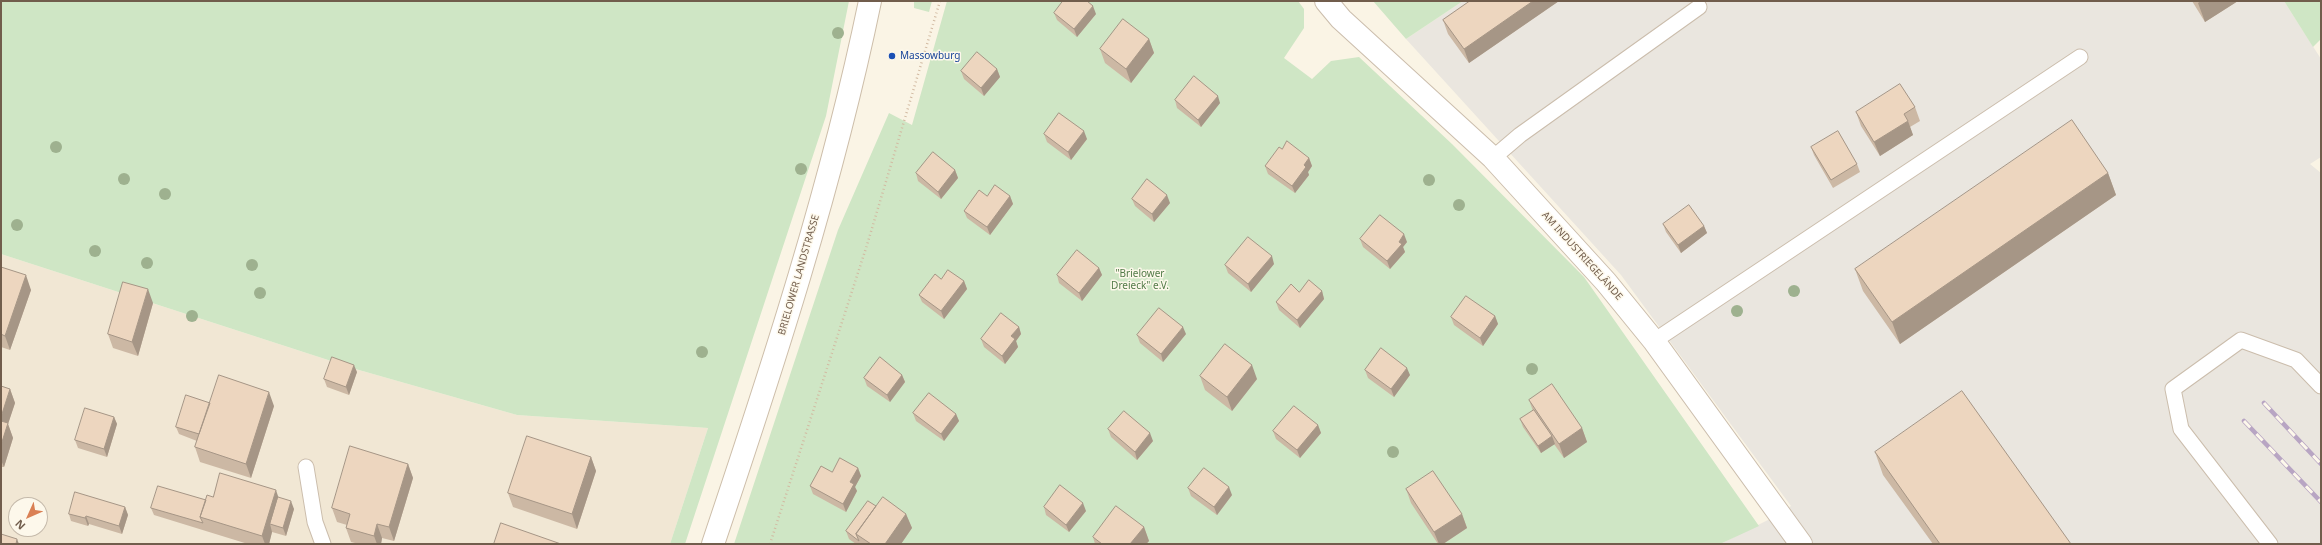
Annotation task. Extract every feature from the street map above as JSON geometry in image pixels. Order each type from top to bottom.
[{"type":"street","name":"BRIELOWER LANDSTRASSE","points":[[713,544],[761,403],[831,165],[870,1]]},
{"type":"street","name":"AM INDUSTRIEGELÄNDE","points":[[1326,1],[1341,19],[1493,158],[1606,282],[1654,341],[1801,544]]},
{"type":"lane","points":[[1493,158],[1520,135],[1699,7]]},
{"type":"lane","points":[[1654,341],[2080,57]]},
{"type":"lane","points":[[2270,544],[2181,429],[2174,389],[2241,340],[2296,360],[2321,386]]},
{"type":"lane","points":[[306,467],[315,522],[323,544]]},
{"type":"path","points":[[770,544],[867,244],[940,1]]},
{"type":"shaded area","points":[[1463,1],[2284,1],[2321,59],[2321,157],[2310,164],[2321,173],[2321,544],[1720,544],[1780,514],[1791,506],[1621,275],[1406,39]]},
{"type":"shaded area","points":[[1,254],[359,370],[517,415],[708,428],[670,544],[1,544]]},
{"type":"green space","points":[[1,1],[849,1],[826,116],[685,544],[670,544],[708,428],[517,415],[359,370],[1,254]]},
{"type":"green space","points":[[914,1],[932,1],[929,12],[914,8]]},
{"type":"green space","name":"\"Brielower Dreieck\" e.V.","points":[[947,1],[1298,1],[1304,9],[1304,28],[1284,58],[1312,79],[1331,61],[1359,57],[1452,144],[1584,277],[1759,526],[1720,544],[734,544],[838,230],[889,113],[912,125]]},
{"type":"green space","points":[[1373,1],[1463,1],[1406,39]]},
{"type":"green space","points":[[2284,1],[2321,1],[2321,39],[2313,47]]},
{"type":"building","points":[[1063,1],[1087,1],[1093,6],[1074,29],[1054,13]]},
{"type":"building","points":[[1470,1],[1533,1],[1464,49],[1443,20]]},
{"type":"building","points":[[1123,19],[1149,39],[1126,69],[1100,49]]},
{"type":"building","points":[[977,52],[997,69],[981,88],[961,71]]},
{"type":"building","points":[[1194,76],[1218,96],[1198,120],[1175,100]]},
{"type":"building","points":[[1900,84],[1915,107],[1904,114],[1908,121],[1874,142],[1856,112]]},
{"type":"building","points":[[1059,113],[1084,131],[1068,152],[1044,134]]},
{"type":"building","points":[[2072,120],[2108,173],[1892,322],[1855,269]]},
{"type":"building","points":[[1838,131],[1857,164],[1831,180],[1811,147]]},
{"type":"building","points":[[1287,141],[1309,158],[1304,165],[1306,167],[1292,186],[1265,166],[1279,147],[1282,149]]},
{"type":"building","points":[[933,152],[955,170],[938,192],[916,173]]},
{"type":"building","points":[[1147,179],[1167,195],[1152,214],[1132,199]]},
{"type":"building","points":[[995,185],[1010,196],[987,227],[964,211],[979,190],[987,196]]},
{"type":"building","points":[[1689,205],[1704,226],[1678,245],[1663,224]]},
{"type":"building","points":[[1380,215],[1404,234],[1399,242],[1402,244],[1387,261],[1360,239]]},
{"type":"building","points":[[1248,237],[1272,256],[1248,284],[1225,265]]},
{"type":"building","points":[[1077,250],[1099,268],[1079,293],[1057,275]]},
{"type":"building","points":[[1,267],[26,275],[5,336],[1,334]]},
{"type":"building","points":[[948,270],[964,281],[941,311],[919,295],[935,274],[941,279]]},
{"type":"building","points":[[1309,280],[1322,291],[1297,320],[1276,302],[1291,284],[1299,292]]},
{"type":"building","points":[[123,282],[148,289],[132,342],[108,334]]},
{"type":"building","points":[[1466,296],[1495,316],[1480,338],[1451,317]]},
{"type":"building","points":[[1159,308],[1183,327],[1161,354],[1137,335]]},
{"type":"building","points":[[1001,313],[1019,327],[1011,336],[1015,339],[1002,356],[981,339]]},
{"type":"building","points":[[1225,344],[1252,365],[1227,397],[1200,376]]},
{"type":"building","points":[[1381,348],[1407,368],[1391,389],[1365,370]]},
{"type":"building","points":[[332,357],[354,365],[346,387],[324,379]]},
{"type":"building","points":[[880,357],[902,375],[887,395],[864,378]]},
{"type":"building","points":[[219,375],[269,392],[246,464],[195,447]]},
{"type":"building","points":[[1552,384],[1582,428],[1559,444],[1529,400]]},
{"type":"building","points":[[1,386],[10,389],[1,417]]},
{"type":"building","points":[[1962,391],[2071,544],[1940,544],[1875,452]]},
{"type":"building","points":[[929,393],[956,414],[941,434],[913,413]]},
{"type":"building","points":[[186,395],[210,403],[199,434],[176,427]]},
{"type":"building","points":[[1294,406],[1318,425],[1297,450],[1273,431]]},
{"type":"building","points":[[85,408],[114,417],[104,449],[75,440]]},
{"type":"building","points":[[1534,410],[1552,436],[1538,446],[1520,419]]},
{"type":"building","points":[[1124,411],[1150,433],[1135,452],[1108,429]]},
{"type":"building","points":[[1,421],[8,423],[1,445]]},
{"type":"building","points":[[527,436],[591,457],[572,514],[508,493]]},
{"type":"building","points":[[350,446],[408,464],[389,527],[377,524],[374,536],[346,528],[350,514],[332,508]]},
{"type":"building","points":[[840,458],[858,468],[850,482],[854,484],[843,504],[810,486],[821,466],[832,472]]},
{"type":"building","points":[[1204,468],[1229,487],[1214,507],[1188,488]]},
{"type":"building","points":[[1433,471],[1462,514],[1434,532],[1406,489]]},
{"type":"building","points":[[220,473],[276,490],[262,536],[200,517],[207,495],[213,497]]},
{"type":"building","points":[[1060,485],[1083,503],[1066,525],[1044,507]]},
{"type":"building","points":[[158,486],[206,500],[200,517],[203,523],[151,508]]},
{"type":"building","points":[[75,492],[125,507],[119,526],[86,516],[85,518],[69,514]]},
{"type":"building","points":[[278,497],[291,501],[283,528],[270,524]]},
{"type":"building","points":[[883,497],[906,514],[885,544],[871,544],[856,534]]},
{"type":"building","points":[[868,501],[876,506],[856,534],[859,541],[846,531]]},
{"type":"building","points":[[1116,506],[1144,527],[1130,544],[1102,544],[1093,537]]},
{"type":"building","points":[[501,523],[561,544],[494,544]]},
{"type":"building","points":[[1,534],[17,539],[16,544],[1,544]]},
{"type":"railway","points":[[2264,403],[2321,464]]},
{"type":"railway","points":[[2244,421],[2321,502]]},
{"type":"place","name":"Massowburg","points":[[892,56]]}]
